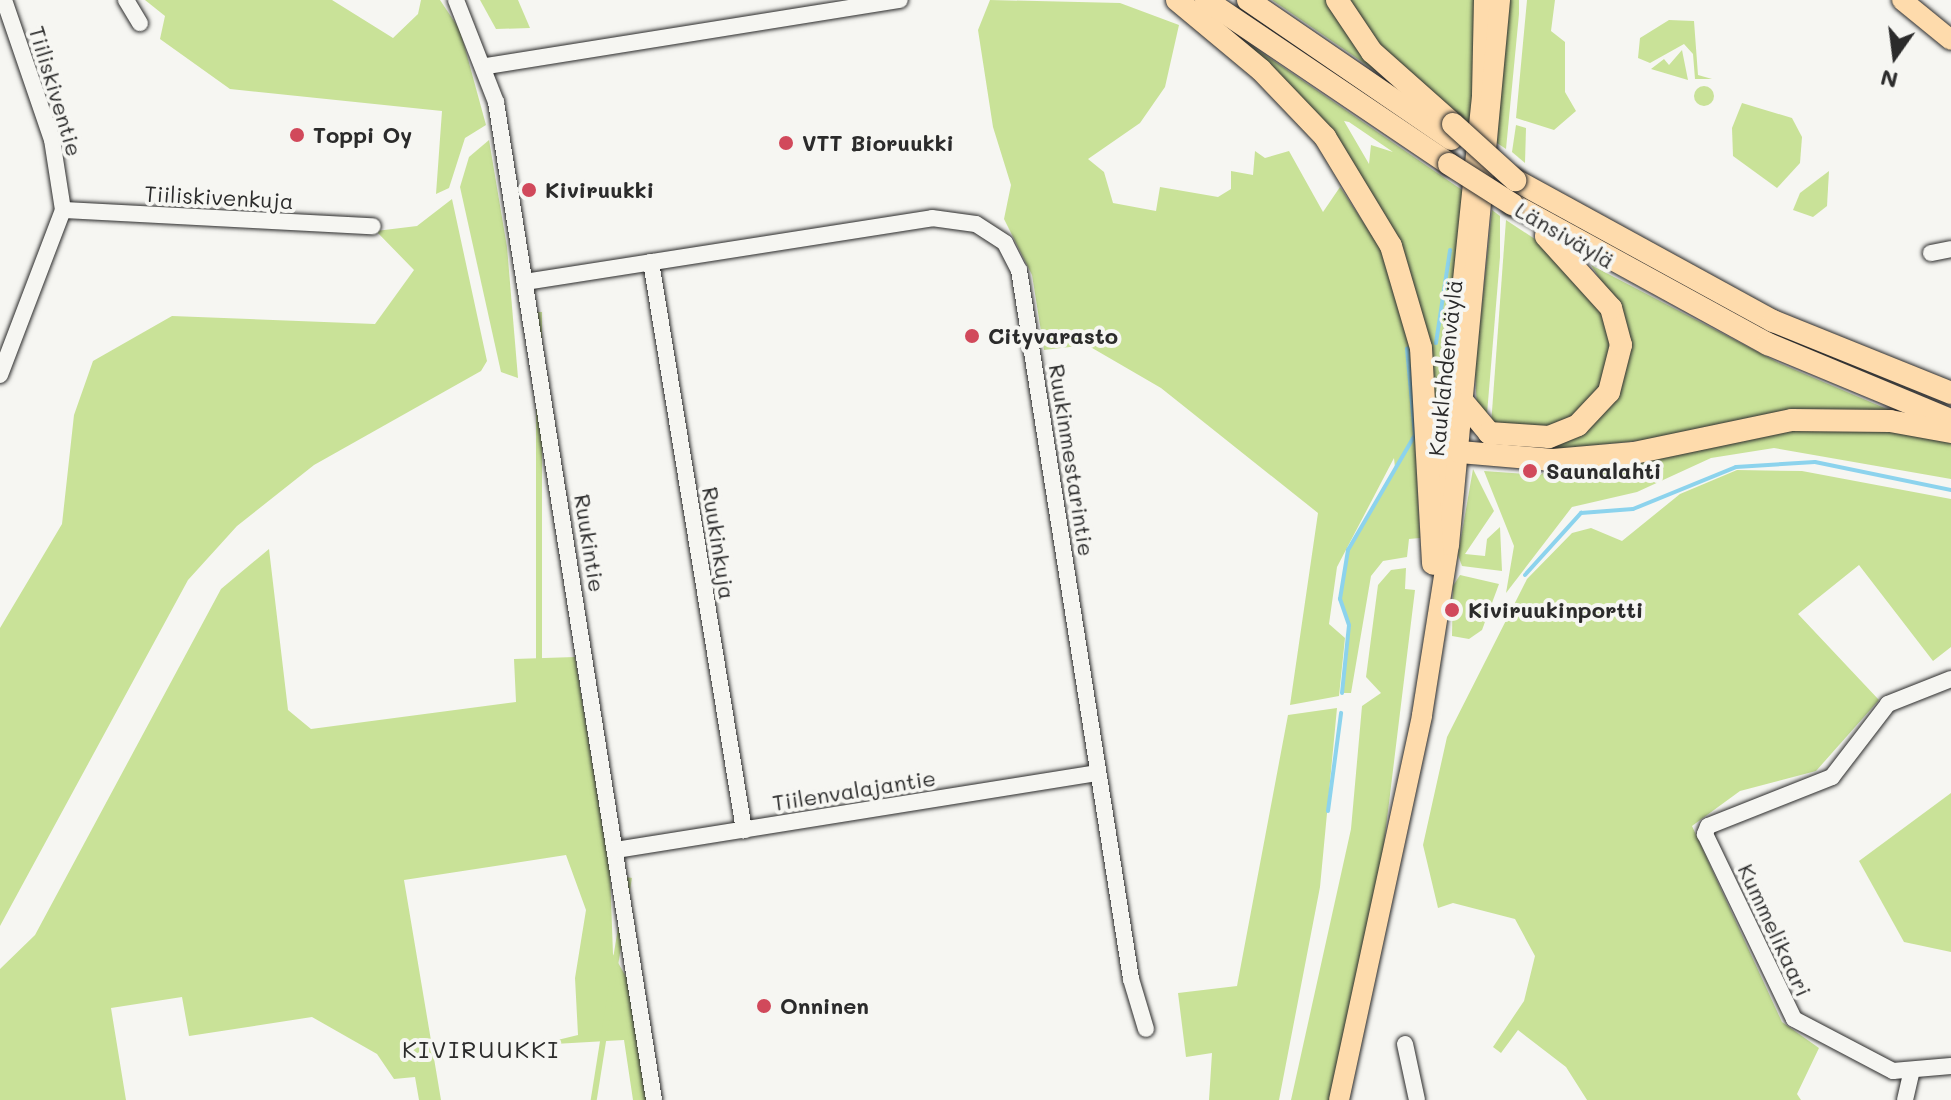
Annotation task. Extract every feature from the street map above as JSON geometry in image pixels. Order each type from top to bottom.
[{"type":"highway","points":[[1177,0],[1294,101],[1375,211],[1421,348],[1437,548]]},
{"type":"highway","name":"Länsiväylä","points":[[1206,0],[1512,204],[1768,344],[1951,420]]},
{"type":"highway","points":[[1248,0],[1452,132]]},
{"type":"highway","points":[[1337,0],[1372,52],[1452,132]]},
{"type":"highway","name":"Länsiväylä","points":[[1452,132],[1515,180],[1773,321],[1951,393]]},
{"type":"highway","points":[[1465,404],[1489,433],[1563,433],[1600,406],[1621,360],[1618,327],[1598,288],[1512,204]]},
{"type":"highway","points":[[1452,445],[1595,458],[1792,420],[1890,421],[1951,432]]},
{"type":"main road","name":"Kauklahdenväylä","points":[[1339,1100],[1413,739],[1436,593],[1437,548],[1452,445],[1482,95],[1484,0]]},
{"type":"main road","name":"Kauklahdenväylä","points":[[1452,445],[1465,404],[1500,0]]},
{"type":"main road","points":[[1902,0],[1951,40]]},
{"type":"street","name":"Tiiliskiventie","points":[[0,375],[63,210],[52,140],[4,0]]},
{"type":"street","points":[[126,0],[140,23]]},
{"type":"street","name":"Ruukintie","points":[[456,0],[487,66],[525,282],[654,1100]]},
{"type":"street","points":[[487,66],[900,0]]},
{"type":"street","name":"Tiiliskivenkuja","points":[[63,210],[373,226]]},
{"type":"street","name":"Ruukinmestarintie","points":[[525,282],[932,218],[976,224],[1005,243],[1019,270],[1133,994],[1146,1029]]},
{"type":"street","points":[[1931,253],[1951,249]]},
{"type":"street","name":"Ruukinkuja","points":[[651,262],[744,830]]},
{"type":"street","name":"Kummelikaari","points":[[1911,1075],[1836,1047],[1794,1019],[1705,834],[1708,826],[1832,777],[1888,704],[1951,679]]},
{"type":"street","name":"Tiilenvalajantie","points":[[616,850],[1098,773]]},
{"type":"street","points":[[1405,1044],[1417,1100]]},
{"type":"street","points":[[1905,1100],[1911,1075],[1951,1066]]},
{"type":"green space","points":[[145,0],[332,0],[393,38],[418,14],[421,0],[440,0],[460,30],[486,125],[465,138],[449,188],[436,194],[442,111],[230,89],[160,39],[165,16]]},
{"type":"green space","points":[[480,0],[518,0],[530,28],[496,29]]},
{"type":"green space","points":[[990,0],[1120,3],[1179,25],[1165,87],[1140,123],[1088,159],[1104,172],[1113,203],[1156,211],[1160,187],[1218,197],[1231,189],[1231,171],[1253,175],[1255,151],[1265,158],[1289,151],[1323,212],[1340,187],[1381,249],[1410,340],[1420,538],[1409,539],[1407,557],[1383,561],[1371,576],[1351,693],[1342,693],[1349,625],[1340,599],[1348,550],[1395,468],[1394,458],[1337,567],[1329,624],[1345,638],[1339,696],[1290,705],[1318,513],[1161,388],[1087,345],[1044,350],[1032,275],[1004,219],[1011,185],[993,127],[978,30]]},
{"type":"green space","points":[[1272,0],[1331,0],[1393,83]]},
{"type":"green space","points":[[1344,0],[1476,0],[1473,128],[1405,76]]},
{"type":"green space","points":[[1506,0],[1519,0],[1519,14],[1506,149],[1497,143]]},
{"type":"green space","points":[[1527,0],[1555,0],[1551,31],[1565,42],[1565,92],[1576,111],[1554,130],[1516,118]]},
{"type":"green space","points":[[1669,20],[1694,21],[1698,75],[1712,79],[1695,79],[1693,54],[1684,44],[1650,63],[1638,58],[1640,38]]},
{"type":"green space","points":[[1233,33],[1465,192],[1440,447],[1405,262],[1385,215],[1343,147]],"holes":[[[1344,121],[1393,152],[1371,145],[1369,164]]]},
{"type":"green space","points":[[1682,50],[1688,80],[1651,69],[1664,59],[1669,65]]},
{"type":"green space","points":[[1704,86],[1711,89],[1714,96],[1711,103],[1704,106],[1697,103],[1694,96],[1697,89]]},
{"type":"green space","points":[[1742,103],[1792,118],[1802,137],[1800,163],[1777,188],[1733,156],[1732,128]]},
{"type":"green space","points":[[1516,125],[1526,128],[1525,163],[1512,152]]},
{"type":"green space","points":[[489,140],[507,247],[518,378],[501,372],[460,187],[469,157]]},
{"type":"green space","points":[[1829,171],[1827,206],[1813,217],[1793,210],[1800,193]]},
{"type":"green space","points":[[452,199],[487,361],[481,371],[314,465],[237,526],[188,580],[0,926],[0,628],[62,524],[74,415],[93,361],[172,316],[375,324],[414,270],[376,231],[417,226]]},
{"type":"green space","points":[[1492,210],[1500,216],[1500,257],[1487,414],[1477,410],[1475,371]]},
{"type":"green space","points":[[1506,220],[1553,251],[1598,300],[1613,348],[1595,399],[1556,427],[1491,425]]},
{"type":"green space","points":[[1591,265],[1779,363],[1901,415],[1536,451],[1501,441],[1601,413],[1615,303]]},
{"type":"green space","points":[[536,312],[542,312],[542,724],[536,724]]},
{"type":"green space","points":[[1856,425],[1951,441],[1951,479],[1774,448],[1711,458],[1637,492],[1572,507],[1506,593],[1514,546],[1484,471],[1540,475],[1554,466],[1718,438]]},
{"type":"green space","points":[[1473,469],[1494,511],[1465,554],[1485,556],[1487,539],[1500,527],[1502,571],[1462,566],[1458,555]]},
{"type":"green space","points":[[1737,470],[1802,471],[1951,499],[1951,647],[1933,661],[1859,565],[1798,614],[1879,700],[1816,771],[1740,791],[1692,826],[1782,1022],[1819,1048],[1797,1094],[1801,1100],[1587,1100],[1566,1067],[1518,1030],[1501,1053],[1493,1047],[1524,1001],[1535,956],[1515,919],[1453,903],[1438,908],[1423,845],[1447,737],[1527,579],[1572,533],[1591,528],[1622,541],[1680,494]]},
{"type":"green space","points":[[269,549],[288,710],[311,729],[516,702],[514,659],[575,657],[610,872],[613,954],[628,980],[647,1100],[633,1100],[624,1040],[537,1045],[578,1035],[575,978],[586,910],[566,855],[404,880],[441,1100],[419,1100],[415,1077],[394,1079],[377,1054],[312,1017],[189,1036],[182,997],[111,1008],[126,1100],[0,1100],[0,969],[35,935],[221,589]]},
{"type":"green space","points":[[1406,568],[1405,589],[1415,590],[1377,901],[1332,1100],[1291,1100],[1351,829],[1362,706],[1381,693],[1366,677],[1378,585],[1391,570]]},
{"type":"green space","points":[[1460,575],[1499,584],[1482,630],[1469,639],[1452,636],[1453,586]]},
{"type":"green space","points":[[1337,708],[1320,887],[1279,1100],[1209,1100],[1212,1053],[1186,1057],[1178,993],[1237,986],[1288,715]]},
{"type":"green space","points":[[1951,793],[1951,952],[1904,942],[1859,861]]},
{"type":"green space","points":[[626,877],[632,878],[597,1100],[591,1100]]},
{"type":"waterway","points":[[1436,343],[1450,250]]},
{"type":"waterway","points":[[1342,693],[1349,625],[1340,599],[1348,550],[1415,435],[1407,348]]},
{"type":"waterway","points":[[1525,575],[1581,513],[1633,509],[1736,467],[1815,462],[1951,490]]},
{"type":"waterway","points":[[1328,811],[1341,713]]},
{"type":"place","name":"Toppi Oy","points":[[297,135]]},
{"type":"place","name":"VTT Bioruukki","points":[[786,143]]},
{"type":"place","name":"Kiviruukki","points":[[529,190]]},
{"type":"place","name":"Cityvarasto","points":[[972,336]]},
{"type":"place","name":"Saunalahti","points":[[1530,471]]},
{"type":"place","name":"Kiviruukinportti","points":[[1452,610]]},
{"type":"place","name":"Onninen","points":[[764,1006]]},
{"type":"district","name":"KIVIRUUKKI","points":[[481,1049]]}]
